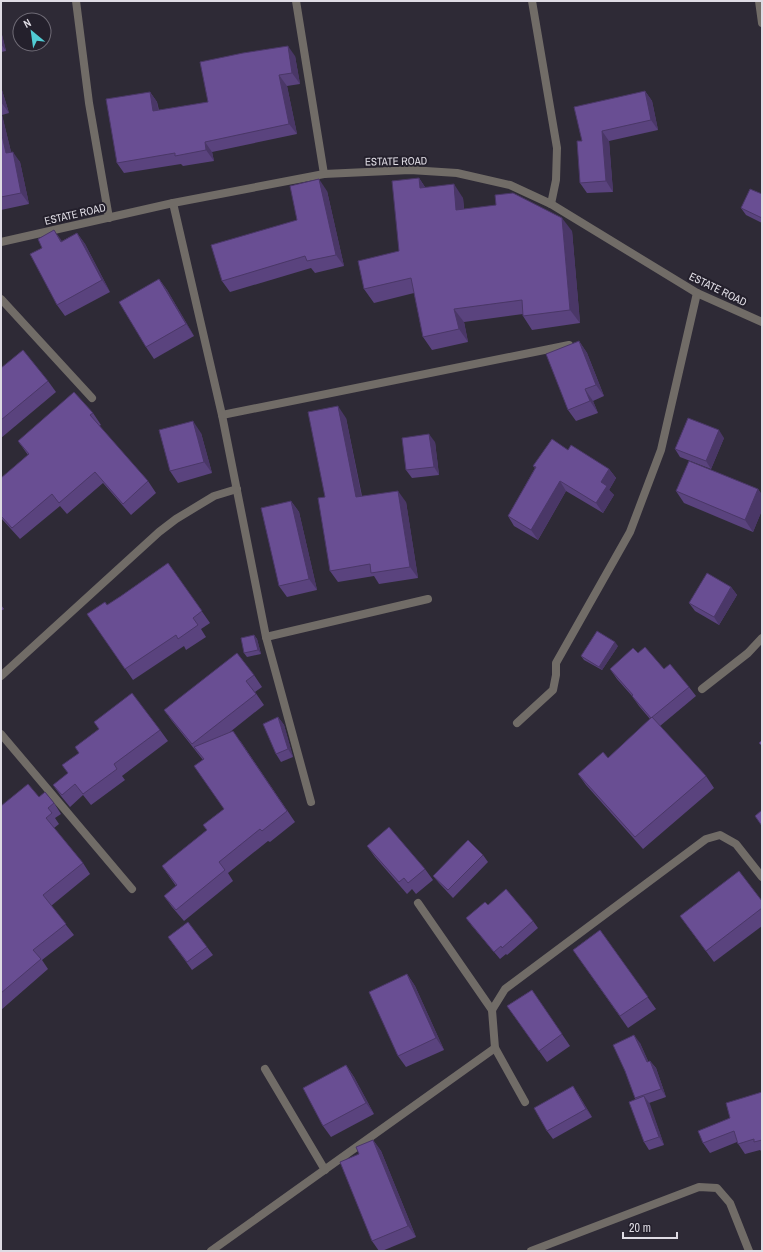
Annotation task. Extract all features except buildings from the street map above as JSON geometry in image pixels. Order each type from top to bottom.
[{"type":"street","points":[[76,1],[89,103],[109,218]]},
{"type":"street","points":[[296,1],[324,174]]},
{"type":"street","points":[[532,1],[557,148],[556,180],[551,204]]},
{"type":"street","points":[[759,1],[762,23]]},
{"type":"street","name":"ESTATE ROAD","points":[[1,242],[173,204],[324,174],[410,170],[456,173],[510,185],[551,204],[697,293],[762,322]]},
{"type":"street","points":[[173,204],[222,415],[266,637],[311,802]]},
{"type":"street","points":[[517,723],[553,690],[556,675],[556,663],[630,532],[661,450],[697,293]]},
{"type":"street","points":[[1,299],[92,398]]},
{"type":"street","points":[[222,415],[569,345]]},
{"type":"street","points":[[1,676],[159,532],[176,519],[214,496],[237,489]]},
{"type":"street","points":[[266,637],[428,599]]},
{"type":"street","points":[[702,689],[748,652],[762,638]]},
{"type":"street","points":[[1,734],[132,889]]},
{"type":"street","points":[[492,1010],[505,989],[706,839],[720,835],[736,844],[762,877]]},
{"type":"street","points":[[418,903],[492,1010],[495,1048],[525,1102]]},
{"type":"street","points":[[211,1251],[495,1048]]},
{"type":"street","points":[[265,1069],[325,1170]]},
{"type":"street","points":[[531,1251],[699,1187],[717,1188],[730,1203],[749,1251]]}]
